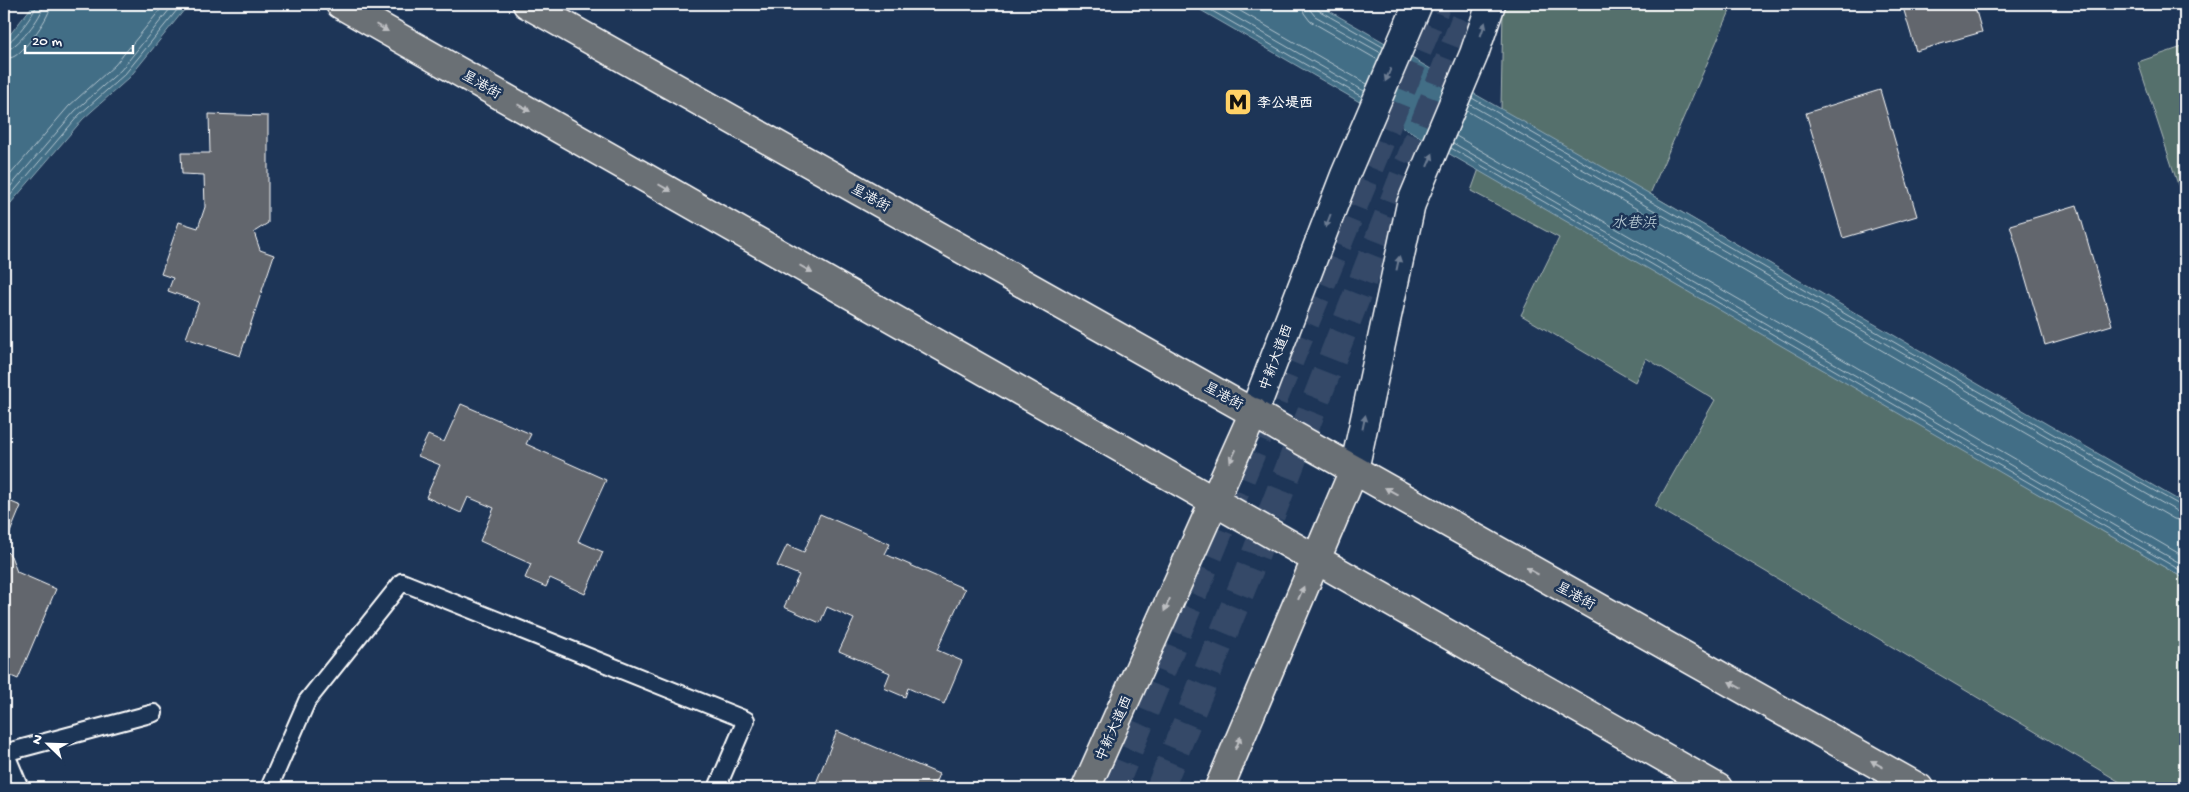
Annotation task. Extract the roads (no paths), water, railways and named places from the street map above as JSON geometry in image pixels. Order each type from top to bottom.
[{"type":"main road","name":"星港街","points":[[340,4],[1718,788]]},
{"type":"main road","name":"星港街","points":[[528,4],[1919,788]]},
{"type":"main road","name":"中新大道西","points":[[1086,788],[1213,500],[1254,412]]},
{"type":"main road","points":[[1219,788],[1354,470]]},
{"type":"street","name":"中新大道西","points":[[1254,412],[1345,175],[1418,4]]},
{"type":"street","points":[[1354,470],[1411,204],[1474,54],[1491,4]]},
{"type":"lane","points":[[269,788],[307,701],[402,582],[746,720],[717,788]]},
{"type":"lane","points":[[20,788],[5,752],[154,713]]},
{"type":"water","points":[[34,4],[189,4],[129,78],[83,119],[4,211],[4,42]]},
{"type":"water","name":"水巷浜","points":[[1190,4],[1317,4],[1650,194],[2185,504],[2185,579]]},
{"type":"tunnel","points":[[1113,788],[1437,4]]},
{"type":"tunnel","points":[[1160,788],[1249,571],[1471,4]]},
{"type":"place","name":"李公堤西","points":[[1238,102]]}]
